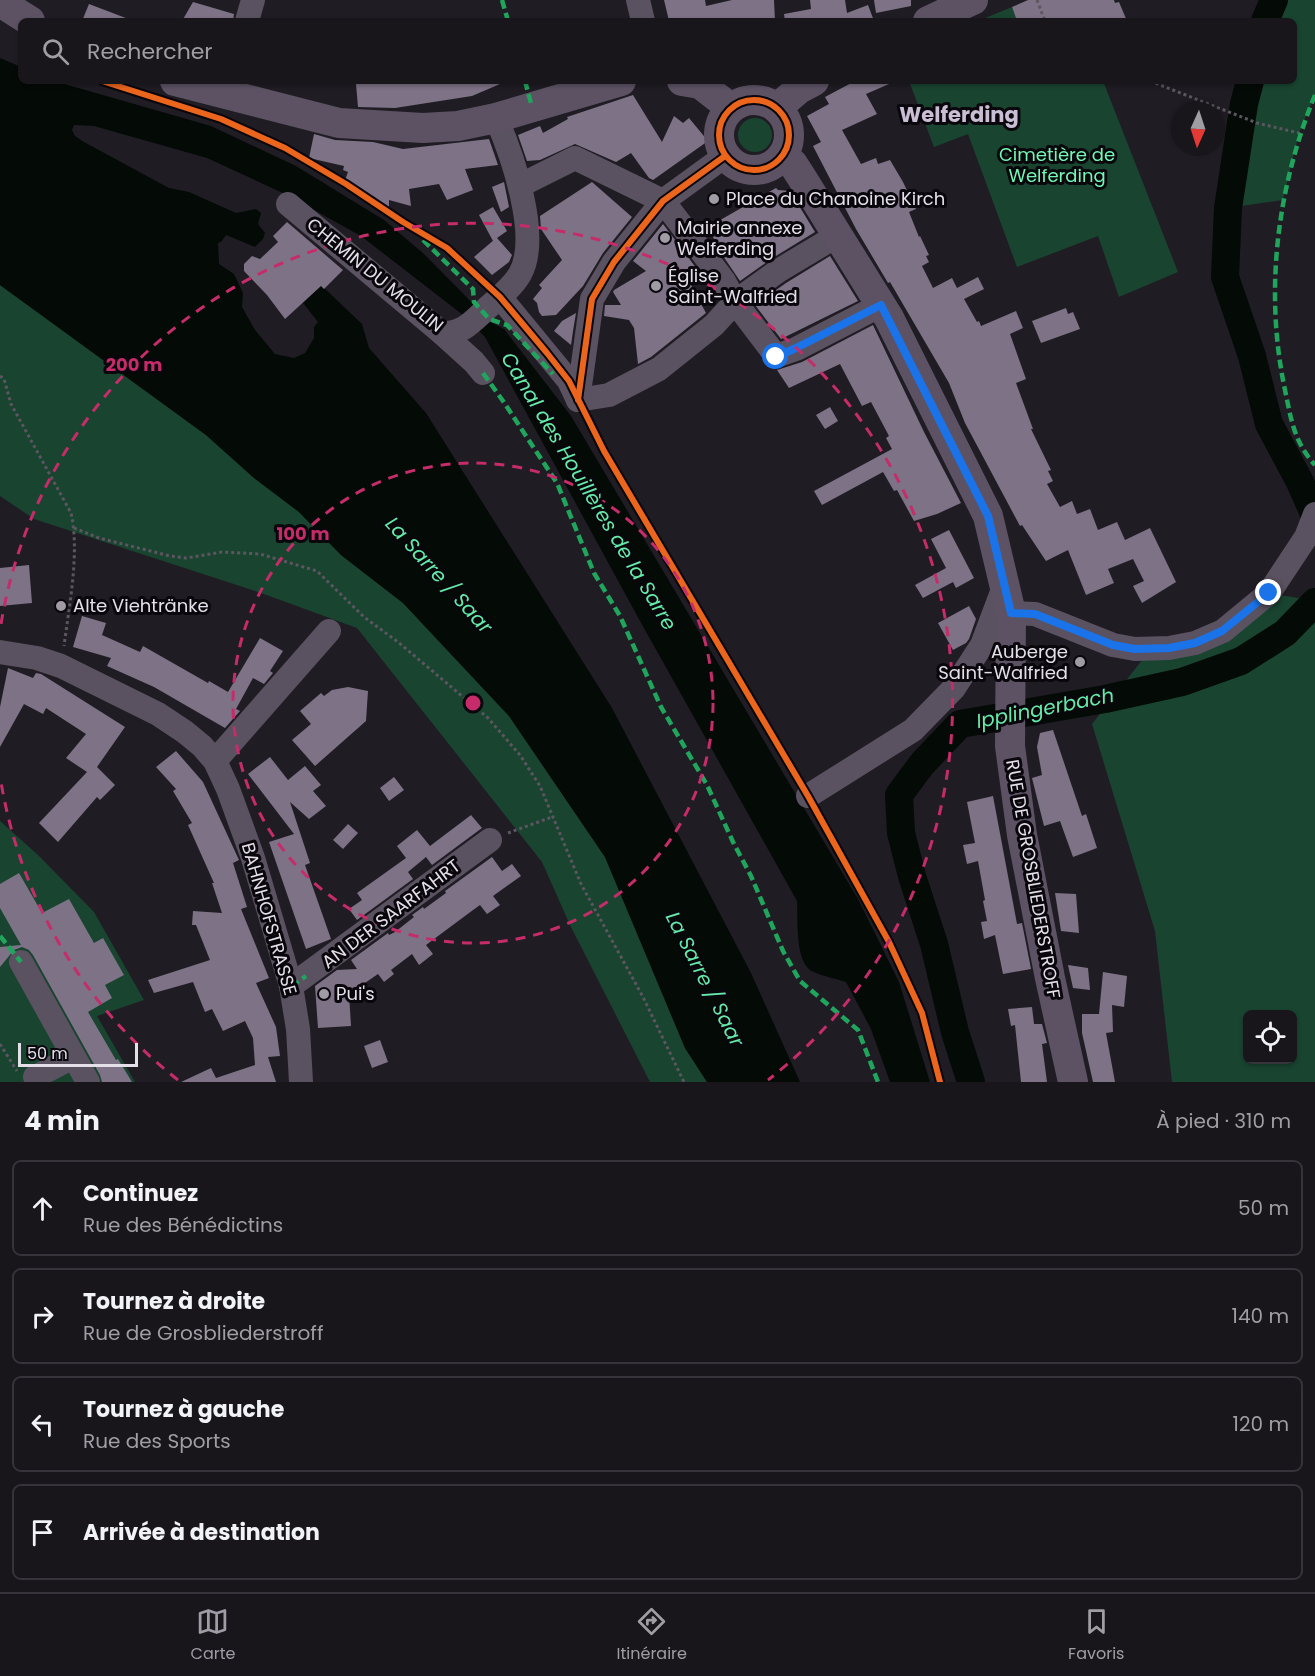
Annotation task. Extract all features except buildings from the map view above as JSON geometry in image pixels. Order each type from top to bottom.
[{"type":"main road","points":[[933,13],[973,0]]},
{"type":"main road","points":[[0,2],[25,18]]},
{"type":"main road","points":[[199,84],[223,87],[339,123],[423,128],[458,126],[496,118],[611,84]]},
{"type":"main road","points":[[700,84],[731,108]]},
{"type":"main road","points":[[777,108],[808,84]]},
{"type":"main road","points":[[754,100],[766,102],[777,108],[786,119],[790,133],[788,147],[775,164],[756,171],[745,170],[725,156],[719,139],[720,127],[731,108],[741,102],[754,100]]},
{"type":"main road","name":"RUE DE GROSBLIEDERSTROFF","points":[[783,156],[793,164],[881,305],[988,516],[1011,613],[1010,746],[1023,836],[1050,978],[1073,1082]]},
{"type":"street","points":[[248,18],[253,0]]},
{"type":"street","points":[[638,0],[642,18]]},
{"type":"street","points":[[454,330],[496,300],[512,285],[522,272],[528,244],[521,185],[496,118]]},
{"type":"street","points":[[578,400],[592,299],[614,262],[663,201],[725,156]]},
{"type":"street","points":[[521,185],[575,158],[663,201],[724,282],[735,302],[776,357],[881,305]]},
{"type":"street","name":"CHEMIN DU MOULIN","points":[[288,204],[454,330],[483,373]]},
{"type":"street","points":[[578,400],[609,395],[659,369],[714,325],[735,302],[755,287],[777,271],[838,235]]},
{"type":"street","points":[[496,300],[569,381],[578,400]]},
{"type":"street","points":[[1011,613],[1035,614],[1113,645],[1135,649],[1169,648],[1195,643],[1222,631],[1269,593],[1306,537],[1315,514]]},
{"type":"street","points":[[808,796],[913,730],[954,688],[982,645],[1005,584]]},
{"type":"street","points":[[215,761],[330,631]]},
{"type":"street","name":"BAHNHOFSTRASSE","points":[[0,652],[36,658],[61,666],[158,714],[202,746],[215,761],[228,789],[253,858],[291,987],[298,1029],[301,1082]]},
{"type":"street","name":"AN DER SAARFAHRT","points":[[291,987],[490,840]]},
{"type":"street","points":[[21,962],[88,1082]]},
{"type":"street","points":[[37,1080],[73,1057]]},
{"type":"path","points":[[1037,0],[1044,18]]},
{"type":"path","points":[[1158,84],[1257,123],[1299,133]]},
{"type":"path","points":[[0,376],[4,379],[12,404],[71,513],[75,528],[63,650]]},
{"type":"path","points":[[490,840],[552,818],[581,884],[643,997],[684,1082]]},
{"type":"path","points":[[0,1044],[18,1072],[37,1080]]},
{"type":"green space","points":[[1274,0],[1315,0],[1315,95],[1299,133],[1283,200],[1228,208],[1249,84],[1297,84],[1297,18],[1266,18]]},
{"type":"green space","points":[[1012,7],[1016,18],[985,18]]},
{"type":"green space","name":"Cimetière de Welferding","points":[[910,84],[1104,84],[1178,272],[1119,297],[1098,236],[1017,267],[968,134],[934,147]]},
{"type":"green space","points":[[755,118],[767,123],[772,135],[767,147],[755,152],[743,147],[738,135],[743,123]]},
{"type":"green space","points":[[0,285],[206,435],[254,478],[299,512],[341,555],[403,603],[509,716],[605,857],[685,1048],[707,1082],[650,1082],[570,925],[542,862],[357,628],[261,593],[34,519],[0,496]]},
{"type":"green space","points":[[1269,593],[1315,601],[1315,1082],[1172,1082],[1155,931],[1092,724],[1150,650],[1169,648]]},
{"type":"green space","points":[[0,821],[38,855],[94,912],[144,1000],[97,1016],[135,1082],[0,1082]]},
{"type":"water","points":[[0,58],[18,66],[18,84],[64,84],[211,126],[296,166],[384,220],[424,254],[492,323],[504,329],[571,416],[858,899],[899,982],[930,1082],[890,1082],[871,1029],[846,982],[813,972],[805,965],[798,938],[797,901],[640,621],[485,337],[463,315],[361,236],[285,194],[207,158],[94,126],[74,125],[72,130],[75,136],[84,142],[169,188],[189,192],[236,213],[256,209],[261,213],[258,224],[265,233],[263,239],[255,247],[226,235],[218,243],[219,264],[234,274],[243,293],[242,307],[255,330],[275,354],[294,358],[305,353],[314,338],[314,327],[318,322],[303,303],[321,285],[362,324],[369,348],[426,413],[612,708],[751,973],[800,1082],[707,1082],[685,1048],[605,857],[509,716],[403,603],[341,555],[299,512],[254,478],[206,435],[0,285]]},
{"type":"waterway","name":"Ipplingerbach","points":[[1266,18],[1274,0]]},
{"type":"waterway","name":"Ipplingerbach","points":[[1249,84],[1228,208],[1225,277],[1252,356],[1269,424],[1315,516]]},
{"type":"waterway","name":"Ipplingerbach","points":[[971,1082],[955,1032],[934,944],[901,833],[899,795],[922,764],[960,724],[1105,699],[1182,682],[1241,661],[1285,633],[1315,602]]},
{"type":"marked path","points":[[502,0],[507,18]]},
{"type":"marked path","points":[[526,84],[532,107]]},
{"type":"marked path","points":[[1315,95],[1291,166],[1283,203],[1275,278],[1275,315],[1289,411],[1302,448],[1315,465]]},
{"type":"marked path","points":[[423,240],[473,289],[474,302],[489,319],[507,325],[553,374]]},
{"type":"marked path","points":[[483,373],[557,483],[594,573],[620,616],[661,707],[707,785],[751,876],[783,951],[800,981],[858,1030],[878,1082]]},
{"type":"marked path","points":[[0,936],[21,962]]},
{"type":"marked path","points":[[291,986],[306,976]]},
{"type":"cycle path","points":[[111,84],[221,119],[285,148],[346,184],[447,248],[500,297],[547,353],[569,381],[604,451],[808,796],[889,942],[922,1013],[940,1082]]},
{"type":"cycle path","points":[[754,100],[767,103],[779,110],[786,122],[789,135],[786,148],[779,160],[767,167],[754,170],[741,167],[729,160],[722,148],[719,135],[722,122],[729,110],[741,103],[754,100]]},
{"type":"cycle path","points":[[578,400],[592,299],[614,262],[663,201],[725,156]]},
{"type":"place","name":"Place du Chanoine Kirch","points":[[714,199]]},
{"type":"place","name":"Mairie annexe Welferding","points":[[665,238]]},
{"type":"place","name":"Église Saint-Walfried","points":[[656,286]]},
{"type":"place","name":"Alte Viehtränke","points":[[61,606]]},
{"type":"place","name":"Auberge Saint-Walfried","points":[[1080,662]]},
{"type":"place","name":"Pui's","points":[[324,994]]},
{"type":"district","name":"Welferding","points":[[959,115]]},
{"type":"route","points":[[776,357],[881,305],[988,516],[1011,613],[1035,614],[1113,645],[1150,650],[1195,643],[1222,631],[1269,593]]},
{"type":"water label","name":"Canal des Houillères de la Sarre","points":[[589,491]]},
{"type":"water label","name":"La Sarre / Saar","points":[[439,575]]},
{"type":"water label","name":"La Sarre / Saar","points":[[705,979]]}]
